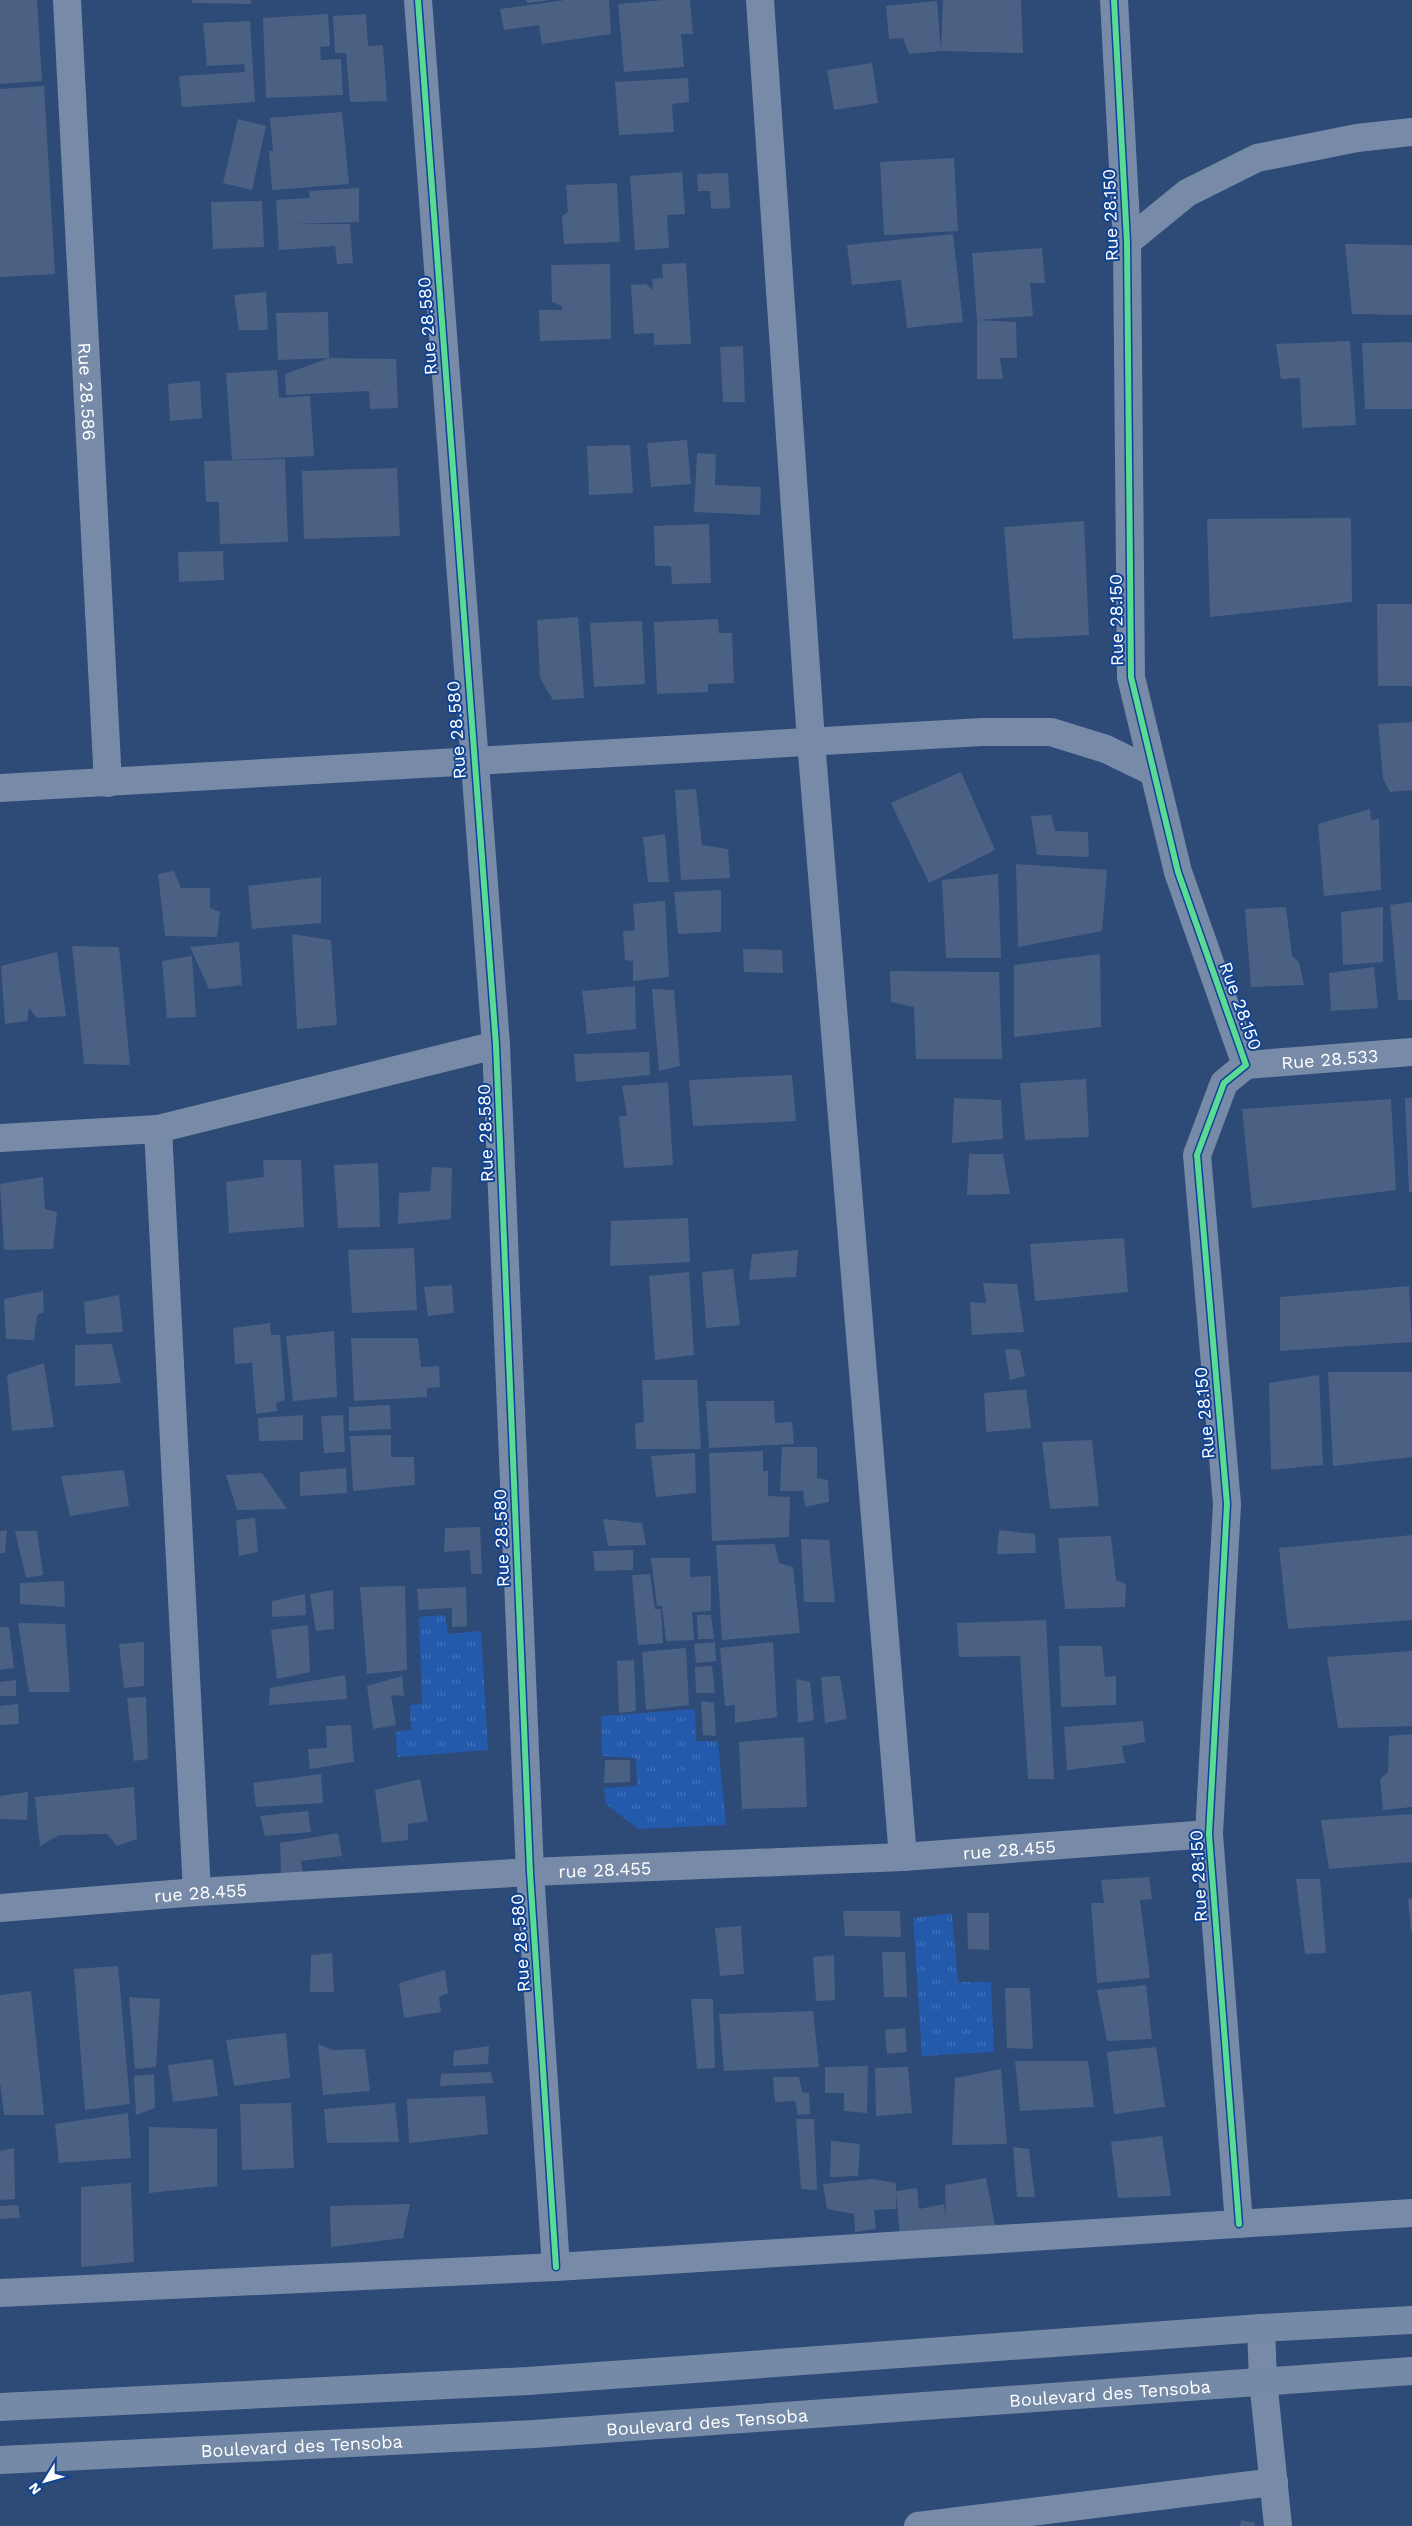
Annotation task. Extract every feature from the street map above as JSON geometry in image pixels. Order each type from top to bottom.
[{"type":"main road","points":[[0,2408],[528,2382],[1261,2328],[1412,2320]]},
{"type":"main road","name":"Boulevard des Tensoba","points":[[0,2460],[534,2434],[1263,2380],[1412,2371]]},
{"type":"street","name":"Rue 28.586","points":[[67,0],[108,784]]},
{"type":"street","name":"Rue 28.580","points":[[418,0],[496,1045],[530,1872],[556,2267]]},
{"type":"street","points":[[760,0],[811,740],[903,1857]]},
{"type":"street","name":"Rue 28.150","points":[[1114,0],[1127,242],[1132,677],[1178,872],[1246,1064],[1224,1083],[1197,1155],[1227,1504],[1209,1834],[1239,2224]]},
{"type":"street","points":[[1127,242],[1187,193],[1257,158],[1357,138],[1412,132]]},
{"type":"street","points":[[0,788],[108,784],[811,740],[982,732],[1051,732],[1106,749],[1153,772]]},
{"type":"street","points":[[0,1138],[158,1129],[496,1045]]},
{"type":"street","name":"Rue 28.533","points":[[1246,1064],[1412,1052]]},
{"type":"street","points":[[158,1129],[197,1892]]},
{"type":"street","name":"rue 28.455","points":[[0,1908],[197,1892],[530,1872],[903,1857],[1209,1834]]},
{"type":"street","points":[[0,2293],[556,2267],[1412,2213]]},
{"type":"street","points":[[1261,2328],[1263,2380],[1278,2526]]},
{"type":"street","points":[[918,2526],[1274,2482]]},
{"type":"green space","points":[[445,1615],[448,1634],[481,1631],[488,1750],[397,1757],[396,1732],[411,1730],[410,1705],[422,1704],[419,1617]]},
{"type":"green space","points":[[695,1709],[696,1741],[718,1741],[726,1825],[638,1829],[606,1804],[604,1788],[637,1786],[636,1758],[602,1756],[601,1716]]},
{"type":"green space","points":[[952,1913],[958,1982],[991,1982],[994,2052],[922,2056],[913,1918]]},
{"type":"building","points":[[0,0],[37,0],[42,81],[0,84]]},
{"type":"building","points":[[192,0],[251,0],[251,4],[192,3]]},
{"type":"building","points":[[526,0],[545,0],[546,1],[527,3]]},
{"type":"building","points":[[565,0],[609,0],[611,34],[542,44],[539,25],[504,30],[500,9]]},
{"type":"building","points":[[690,0],[693,34],[681,34],[684,67],[624,72],[618,4]]},
{"type":"building","points":[[943,0],[1021,0],[1023,53],[941,51]]},
{"type":"building","points":[[937,1],[941,51],[909,54],[903,38],[889,39],[886,6]]},
{"type":"building","points":[[328,14],[330,46],[320,47],[321,60],[341,59],[343,95],[266,98],[263,18]]},
{"type":"building","points":[[366,14],[368,46],[383,45],[387,101],[350,102],[346,53],[335,53],[333,16]]},
{"type":"building","points":[[250,21],[255,102],[182,107],[179,76],[245,72],[244,64],[207,66],[203,23]]},
{"type":"building","points":[[872,63],[878,103],[834,110],[827,70]]},
{"type":"building","points":[[688,78],[689,102],[672,104],[674,132],[619,135],[615,82]]},
{"type":"building","points":[[44,86],[55,274],[0,277],[0,89]]},
{"type":"building","points":[[342,112],[349,184],[272,190],[269,151],[273,151],[270,118]]},
{"type":"building","points":[[238,119],[266,126],[252,190],[223,183]]},
{"type":"building","points":[[954,158],[958,231],[884,235],[880,162]]},
{"type":"building","points":[[682,172],[685,214],[667,215],[669,248],[635,250],[630,176]]},
{"type":"building","points":[[728,173],[730,208],[711,209],[710,191],[698,191],[697,174]]},
{"type":"building","points":[[617,183],[620,242],[564,244],[562,216],[568,212],[566,185]]},
{"type":"building","points":[[359,188],[359,222],[294,224],[350,224],[353,263],[337,264],[335,246],[279,250],[276,200],[310,198],[309,191]]},
{"type":"building","points":[[262,201],[264,247],[213,249],[211,202]]},
{"type":"building","points":[[953,234],[963,322],[907,328],[901,280],[852,285],[847,245]]},
{"type":"building","points":[[1345,244],[1412,245],[1412,315],[1352,314]]},
{"type":"building","points":[[1042,248],[1045,283],[1030,283],[1033,316],[977,320],[972,253]]},
{"type":"building","points":[[686,263],[691,344],[654,345],[654,333],[634,334],[631,285],[646,284],[653,290],[652,279],[663,278],[662,264]]},
{"type":"building","points":[[610,264],[611,339],[540,341],[539,310],[562,310],[562,306],[552,302],[551,265]]},
{"type":"building","points":[[266,292],[268,330],[239,330],[234,295]]},
{"type":"building","points":[[328,312],[329,358],[278,360],[276,313]]},
{"type":"building","points":[[977,320],[1016,322],[1017,358],[1000,358],[1003,379],[977,379]]},
{"type":"building","points":[[1350,341],[1356,425],[1302,428],[1300,378],[1281,379],[1276,344]]},
{"type":"building","points":[[1412,342],[1412,409],[1365,409],[1362,343]]},
{"type":"building","points":[[743,346],[745,402],[723,402],[720,347]]},
{"type":"building","points":[[329,358],[396,359],[398,408],[370,409],[369,391],[286,395],[285,374]]},
{"type":"building","points":[[277,370],[279,398],[310,396],[314,456],[232,460],[226,373]]},
{"type":"building","points":[[200,381],[202,418],[170,421],[168,384]]},
{"type":"building","points":[[687,440],[691,484],[651,487],[647,443]]},
{"type":"building","points":[[630,445],[633,493],[589,495],[587,446]]},
{"type":"building","points":[[697,453],[716,454],[715,485],[761,487],[760,515],[694,512]]},
{"type":"building","points":[[285,459],[288,542],[220,544],[219,502],[206,502],[204,461]]},
{"type":"building","points":[[397,468],[400,536],[304,539],[302,471]]},
{"type":"building","points":[[1351,518],[1352,602],[1210,617],[1207,519]]},
{"type":"building","points":[[1084,521],[1089,635],[1013,639],[1004,527]]},
{"type":"building","points":[[709,524],[711,583],[672,584],[671,566],[655,566],[654,526]]},
{"type":"building","points":[[223,551],[224,580],[179,582],[178,552]]},
{"type":"building","points":[[1377,604],[1412,604],[1412,686],[1378,686]]},
{"type":"building","points":[[578,617],[584,698],[553,700],[540,678],[537,620]]},
{"type":"building","points":[[718,619],[719,633],[732,633],[734,683],[708,684],[708,692],[657,694],[654,622]]},
{"type":"building","points":[[642,621],[645,684],[594,687],[590,623]]},
{"type":"building","points":[[1412,722],[1412,790],[1390,792],[1383,778],[1378,724]]},
{"type":"building","points":[[961,772],[995,850],[929,883],[891,803]]},
{"type":"building","points":[[696,789],[702,845],[728,849],[730,878],[681,880],[675,790]]},
{"type":"building","points":[[1370,809],[1371,820],[1379,819],[1381,890],[1324,896],[1318,824]]},
{"type":"building","points":[[1051,815],[1055,831],[1088,832],[1089,857],[1037,855],[1031,816]]},
{"type":"building","points":[[665,834],[669,882],[648,882],[643,837]]},
{"type":"building","points":[[1016,864],[1107,870],[1102,931],[1018,947]]},
{"type":"building","points":[[174,871],[181,888],[210,888],[210,908],[220,912],[217,937],[165,936],[158,874]]},
{"type":"building","points":[[998,874],[1001,958],[946,958],[942,880]]},
{"type":"building","points":[[321,877],[321,923],[252,929],[248,886]]},
{"type":"building","points":[[721,890],[721,932],[678,934],[674,892]]},
{"type":"building","points":[[665,901],[669,977],[633,981],[633,961],[625,960],[623,931],[635,930],[633,904]]},
{"type":"building","points":[[1412,902],[1412,1000],[1398,1000],[1390,905]]},
{"type":"building","points":[[1286,907],[1292,956],[1299,962],[1304,985],[1251,987],[1245,909]]},
{"type":"building","points":[[1383,907],[1383,962],[1343,965],[1341,912]]},
{"type":"building","points":[[292,934],[331,940],[337,1025],[297,1029]]},
{"type":"building","points":[[239,942],[242,985],[209,989],[190,947]]},
{"type":"building","points":[[72,946],[119,947],[130,1065],[84,1064]]},
{"type":"building","points":[[743,949],[782,950],[783,973],[744,972]]},
{"type":"building","points":[[57,952],[66,1016],[37,1018],[29,1008],[27,1021],[5,1024],[1,966]]},
{"type":"building","points":[[1100,954],[1101,1027],[1014,1037],[1014,965]]},
{"type":"building","points":[[192,956],[196,1017],[167,1018],[162,961]]},
{"type":"building","points":[[1374,967],[1378,1008],[1331,1011],[1329,973]]},
{"type":"building","points":[[890,971],[999,972],[1002,1059],[916,1059],[914,1007],[891,1002]]},
{"type":"building","points":[[635,986],[636,1029],[587,1034],[582,991]]},
{"type":"building","points":[[652,989],[674,990],[680,1066],[659,1071]]},
{"type":"building","points":[[649,1052],[650,1075],[576,1082],[574,1054]]},
{"type":"building","points":[[792,1075],[796,1121],[693,1126],[689,1080]]},
{"type":"building","points":[[1086,1079],[1089,1137],[1025,1140],[1020,1083]]},
{"type":"building","points":[[668,1082],[673,1165],[624,1168],[619,1117],[627,1115],[622,1086]]},
{"type":"building","points":[[954,1098],[1001,1100],[1003,1139],[952,1143]]},
{"type":"building","points":[[1405,1098],[1412,1098],[1412,1192],[1409,1192]]},
{"type":"building","points":[[1391,1099],[1396,1190],[1252,1208],[1242,1109]]},
{"type":"building","points":[[969,1154],[1003,1154],[1010,1194],[967,1195]]},
{"type":"building","points":[[263,1160],[301,1160],[304,1227],[229,1233],[226,1182],[264,1177]]},
{"type":"building","points":[[378,1163],[380,1227],[338,1228],[334,1165]]},
{"type":"building","points":[[432,1167],[452,1168],[451,1219],[398,1224],[399,1193],[430,1191]]},
{"type":"building","points":[[43,1177],[45,1209],[57,1212],[53,1249],[4,1250],[0,1184]]},
{"type":"building","points":[[688,1218],[690,1262],[610,1266],[611,1221]]},
{"type":"building","points":[[1124,1238],[1128,1292],[1035,1301],[1030,1244]]},
{"type":"building","points":[[414,1248],[417,1310],[352,1313],[348,1250]]},
{"type":"building","points":[[798,1250],[796,1277],[749,1280],[752,1254]]},
{"type":"building","points":[[733,1269],[740,1325],[706,1328],[702,1272]]},
{"type":"building","points":[[689,1272],[694,1355],[655,1360],[649,1276]]},
{"type":"building","points":[[983,1283],[1017,1284],[1024,1332],[972,1335],[970,1302],[986,1303]]},
{"type":"building","points":[[452,1285],[454,1313],[428,1316],[424,1287]]},
{"type":"building","points":[[1409,1286],[1412,1342],[1280,1351],[1280,1297]]},
{"type":"building","points":[[43,1291],[44,1312],[37,1315],[34,1340],[6,1339],[4,1299]]},
{"type":"building","points":[[119,1295],[123,1332],[86,1334],[84,1302]]},
{"type":"building","points":[[270,1323],[271,1335],[280,1335],[285,1400],[276,1403],[277,1411],[256,1414],[252,1363],[235,1364],[233,1328]]},
{"type":"building","points":[[334,1331],[337,1397],[293,1401],[286,1336]]},
{"type":"building","points":[[351,1338],[418,1338],[421,1367],[439,1366],[440,1387],[427,1388],[427,1397],[354,1401]]},
{"type":"building","points":[[112,1344],[121,1383],[75,1386],[75,1345]]},
{"type":"building","points":[[1005,1349],[1020,1350],[1025,1376],[1010,1380]]},
{"type":"building","points":[[44,1363],[54,1427],[12,1431],[7,1375]]},
{"type":"building","points":[[1328,1372],[1412,1372],[1412,1457],[1333,1466]]},
{"type":"building","points":[[1319,1375],[1323,1465],[1271,1470],[1269,1383]]},
{"type":"building","points":[[642,1380],[697,1380],[701,1449],[636,1449],[635,1424],[644,1422]]},
{"type":"building","points":[[1026,1389],[1031,1428],[986,1432],[984,1393]]},
{"type":"building","points":[[706,1401],[774,1401],[775,1423],[792,1422],[794,1444],[709,1448]]},
{"type":"building","points":[[390,1405],[391,1429],[349,1431],[349,1407]]},
{"type":"building","points":[[303,1415],[303,1440],[259,1441],[258,1418]]},
{"type":"building","points":[[343,1415],[345,1452],[324,1453],[321,1416]]},
{"type":"building","points":[[391,1435],[391,1457],[414,1457],[415,1485],[353,1491],[350,1436]]},
{"type":"building","points":[[1092,1440],[1099,1506],[1050,1509],[1042,1442]]},
{"type":"building","points":[[782,1447],[817,1447],[817,1478],[828,1480],[829,1502],[805,1507],[803,1491],[780,1491]]},
{"type":"building","points":[[763,1451],[763,1471],[768,1471],[768,1496],[790,1497],[789,1537],[712,1541],[709,1453]]},
{"type":"building","points":[[695,1453],[696,1493],[656,1497],[651,1456]]},
{"type":"building","points":[[346,1468],[347,1493],[300,1496],[300,1472]]},
{"type":"building","points":[[124,1470],[129,1506],[70,1516],[61,1476]]},
{"type":"building","points":[[262,1473],[287,1509],[237,1510],[226,1475]]},
{"type":"building","points":[[255,1518],[258,1552],[239,1556],[236,1520]]},
{"type":"building","points":[[603,1519],[642,1523],[646,1545],[608,1546]]},
{"type":"building","points":[[480,1527],[482,1574],[471,1574],[470,1550],[444,1552],[445,1528]]},
{"type":"building","points":[[7,1530],[5,1553],[0,1553],[0,1531]]},
{"type":"building","points":[[999,1530],[1035,1534],[1036,1553],[997,1554]]},
{"type":"building","points":[[15,1531],[37,1531],[43,1575],[26,1578]]},
{"type":"building","points":[[1412,1535],[1412,1620],[1288,1629],[1279,1548]]},
{"type":"building","points":[[1111,1536],[1116,1580],[1126,1584],[1125,1607],[1065,1609],[1058,1538]]},
{"type":"building","points":[[801,1539],[829,1540],[835,1602],[804,1602]]},
{"type":"building","points":[[775,1544],[779,1563],[793,1567],[800,1633],[722,1640],[716,1545]]},
{"type":"building","points":[[633,1550],[633,1570],[595,1571],[593,1551]]},
{"type":"building","points":[[651,1558],[690,1558],[690,1577],[711,1576],[711,1611],[692,1612],[694,1640],[666,1641],[662,1606],[657,1606]]},
{"type":"building","points":[[650,1574],[655,1609],[661,1609],[663,1643],[638,1645],[632,1575]]},
{"type":"building","points":[[64,1581],[65,1607],[20,1604],[20,1583]]},
{"type":"building","points":[[405,1586],[407,1670],[367,1674],[360,1587]]},
{"type":"building","points":[[466,1587],[467,1626],[452,1627],[452,1608],[419,1610],[417,1589]]},
{"type":"building","points":[[333,1590],[334,1629],[316,1631],[310,1594]]},
{"type":"building","points":[[305,1594],[306,1615],[272,1617],[272,1601]]},
{"type":"building","points":[[697,1615],[711,1615],[714,1639],[698,1639]]},
{"type":"building","points":[[1046,1620],[1054,1779],[1028,1779],[1020,1656],[959,1657],[957,1623]]},
{"type":"building","points":[[18,1623],[65,1624],[70,1692],[29,1692]]},
{"type":"building","points":[[308,1625],[310,1672],[277,1679],[271,1630]]},
{"type":"building","points":[[0,1627],[9,1627],[14,1668],[0,1670]]},
{"type":"building","points":[[144,1642],[144,1686],[124,1688],[119,1644]]},
{"type":"building","points":[[715,1642],[716,1661],[696,1663],[694,1644]]},
{"type":"building","points":[[773,1642],[777,1717],[735,1723],[735,1705],[725,1706],[720,1648]]},
{"type":"building","points":[[1059,1646],[1102,1646],[1105,1677],[1116,1676],[1116,1705],[1061,1707]]},
{"type":"building","points":[[686,1648],[689,1705],[646,1710],[642,1652]]},
{"type":"building","points":[[1412,1651],[1412,1726],[1338,1728],[1327,1657]]},
{"type":"building","points":[[634,1660],[636,1711],[619,1713],[617,1661]]},
{"type":"building","points":[[712,1666],[715,1693],[696,1693],[695,1667]]},
{"type":"building","points":[[345,1675],[347,1699],[269,1705],[270,1688]]},
{"type":"building","points":[[402,1676],[404,1696],[391,1695],[396,1725],[373,1729],[367,1686]]},
{"type":"building","points":[[840,1676],[847,1719],[825,1723],[821,1677]]},
{"type":"building","points":[[796,1679],[810,1682],[814,1720],[798,1723]]},
{"type":"building","points":[[16,1680],[16,1696],[0,1696],[0,1682]]},
{"type":"building","points":[[146,1697],[148,1759],[134,1761],[127,1698]]},
{"type":"building","points":[[701,1701],[714,1703],[716,1736],[703,1735]]},
{"type":"building","points":[[18,1704],[19,1724],[0,1725],[0,1706]]},
{"type":"building","points":[[1143,1721],[1145,1742],[1122,1746],[1125,1763],[1067,1770],[1064,1727]]},
{"type":"building","points":[[351,1725],[354,1762],[310,1769],[308,1749],[327,1748],[326,1726]]},
{"type":"building","points":[[1412,1734],[1412,1807],[1383,1810],[1380,1779],[1388,1772],[1389,1736]]},
{"type":"building","points":[[804,1737],[807,1807],[742,1809],[739,1742]]},
{"type":"building","points":[[605,1760],[630,1760],[630,1782],[604,1783]]},
{"type":"building","points":[[321,1774],[323,1803],[256,1807],[253,1783]]},
{"type":"building","points":[[420,1779],[428,1821],[408,1824],[408,1840],[382,1843],[375,1790]]},
{"type":"building","points":[[134,1787],[137,1839],[117,1846],[107,1834],[59,1835],[40,1846],[35,1797]]},
{"type":"building","points":[[28,1792],[27,1820],[0,1819],[0,1796]]},
{"type":"building","points":[[308,1811],[311,1832],[265,1836],[260,1816]]},
{"type":"building","points":[[1412,1814],[1412,1862],[1329,1869],[1321,1820]]},
{"type":"building","points":[[338,1833],[342,1856],[301,1861],[303,1874],[281,1874],[280,1843]]},
{"type":"building","points":[[1149,1877],[1152,1899],[1140,1900],[1150,1978],[1097,1983],[1091,1903],[1104,1903],[1101,1880]]},
{"type":"building","points":[[1296,1879],[1320,1879],[1326,1953],[1305,1954]]},
{"type":"building","points":[[1412,1898],[1412,1930],[1411,1930],[1408,1899]]},
{"type":"building","points":[[843,1911],[900,1911],[901,1937],[845,1936]]},
{"type":"building","points":[[967,1913],[989,1913],[989,1950],[968,1949]]},
{"type":"building","points":[[741,1926],[744,1974],[720,1976],[715,1928]]},
{"type":"building","points":[[882,1952],[905,1952],[907,1997],[884,1997]]},
{"type":"building","points":[[332,1953],[334,1992],[310,1992],[311,1955]]},
{"type":"building","points":[[834,1955],[835,2000],[816,2001],[813,1957]]},
{"type":"building","points":[[118,1966],[130,2104],[85,2110],[74,1969]]},
{"type":"building","points":[[445,1970],[448,1993],[439,1997],[441,2012],[404,2018],[399,1983]]},
{"type":"building","points":[[1146,1985],[1152,2039],[1107,2041],[1097,1990]]},
{"type":"building","points":[[1005,1988],[1030,1988],[1033,2049],[1007,2048]]},
{"type":"building","points":[[31,1991],[44,2115],[4,2115],[0,2082],[0,1995]]},
{"type":"building","points":[[129,1997],[160,1999],[156,2067],[135,2069]]},
{"type":"building","points":[[691,1999],[713,1999],[715,2068],[697,2069]]},
{"type":"building","points":[[813,2011],[819,2067],[724,2071],[719,2014]]},
{"type":"building","points":[[905,2028],[907,2052],[887,2054],[885,2030]]},
{"type":"building","points":[[286,2033],[290,2078],[234,2086],[226,2040]]},
{"type":"building","points":[[318,2044],[333,2050],[365,2049],[370,2091],[323,2095]]},
{"type":"building","points":[[489,2046],[488,2064],[453,2066],[454,2051]]},
{"type":"building","points":[[1156,2047],[1165,2107],[1114,2114],[1107,2052]]},
{"type":"building","points":[[213,2059],[218,2096],[173,2102],[168,2065]]},
{"type":"building","points":[[1015,2061],[1088,2061],[1094,2107],[1020,2111]]},
{"type":"building","points":[[868,2066],[867,2113],[844,2111],[844,2093],[825,2093],[825,2067]]},
{"type":"building","points":[[908,2067],[912,2113],[876,2116],[875,2068]]},
{"type":"building","points":[[1001,2069],[1007,2144],[952,2145],[955,2078]]},
{"type":"building","points":[[491,2072],[493,2083],[440,2086],[441,2074]]},
{"type":"building","points":[[154,2074],[155,2108],[136,2115],[134,2076]]},
{"type":"building","points":[[773,2077],[799,2077],[802,2092],[809,2093],[810,2114],[798,2115],[795,2101],[775,2102]]},
{"type":"building","points":[[485,2096],[488,2134],[409,2143],[407,2099]]},
{"type":"building","points":[[291,2103],[294,2168],[242,2170],[240,2104]]},
{"type":"building","points":[[395,2103],[399,2142],[327,2143],[324,2109]]},
{"type":"building","points":[[128,2113],[131,2158],[59,2163],[55,2124]]},
{"type":"building","points":[[796,2119],[814,2119],[817,2190],[801,2189]]},
{"type":"building","points":[[149,2127],[217,2129],[217,2186],[149,2193]]},
{"type":"building","points":[[1162,2136],[1171,2196],[1118,2198],[1111,2142]]},
{"type":"building","points":[[831,2141],[860,2144],[858,2176],[830,2177]]},
{"type":"building","points":[[1013,2147],[1029,2149],[1035,2197],[1017,2197]]},
{"type":"building","points":[[14,2148],[15,2199],[0,2200],[0,2151]]},
{"type":"building","points":[[986,2178],[995,2225],[946,2234],[900,2236],[896,2193],[896,2209],[874,2210],[876,2229],[855,2232],[854,2214],[827,2209],[823,2184],[872,2179],[896,2183],[896,2191],[917,2188],[919,2209],[944,2204],[946,2221],[945,2185]]},
{"type":"building","points":[[131,2183],[134,2262],[81,2267],[81,2187]]},
{"type":"building","points":[[410,2204],[403,2238],[331,2247],[330,2206]]},
{"type":"building","points":[[18,2205],[20,2218],[0,2219],[0,2206]]},
{"type":"building","points":[[1241,2520],[1255,2523],[1255,2526],[1240,2526]]},
{"type":"cycle path","points":[[418,0],[496,1045],[530,1872],[556,2267]]},
{"type":"cycle path","points":[[1114,0],[1127,242],[1131,677],[1178,872],[1246,1065],[1224,1083],[1197,1155],[1227,1504],[1209,1834],[1239,2224]]}]
